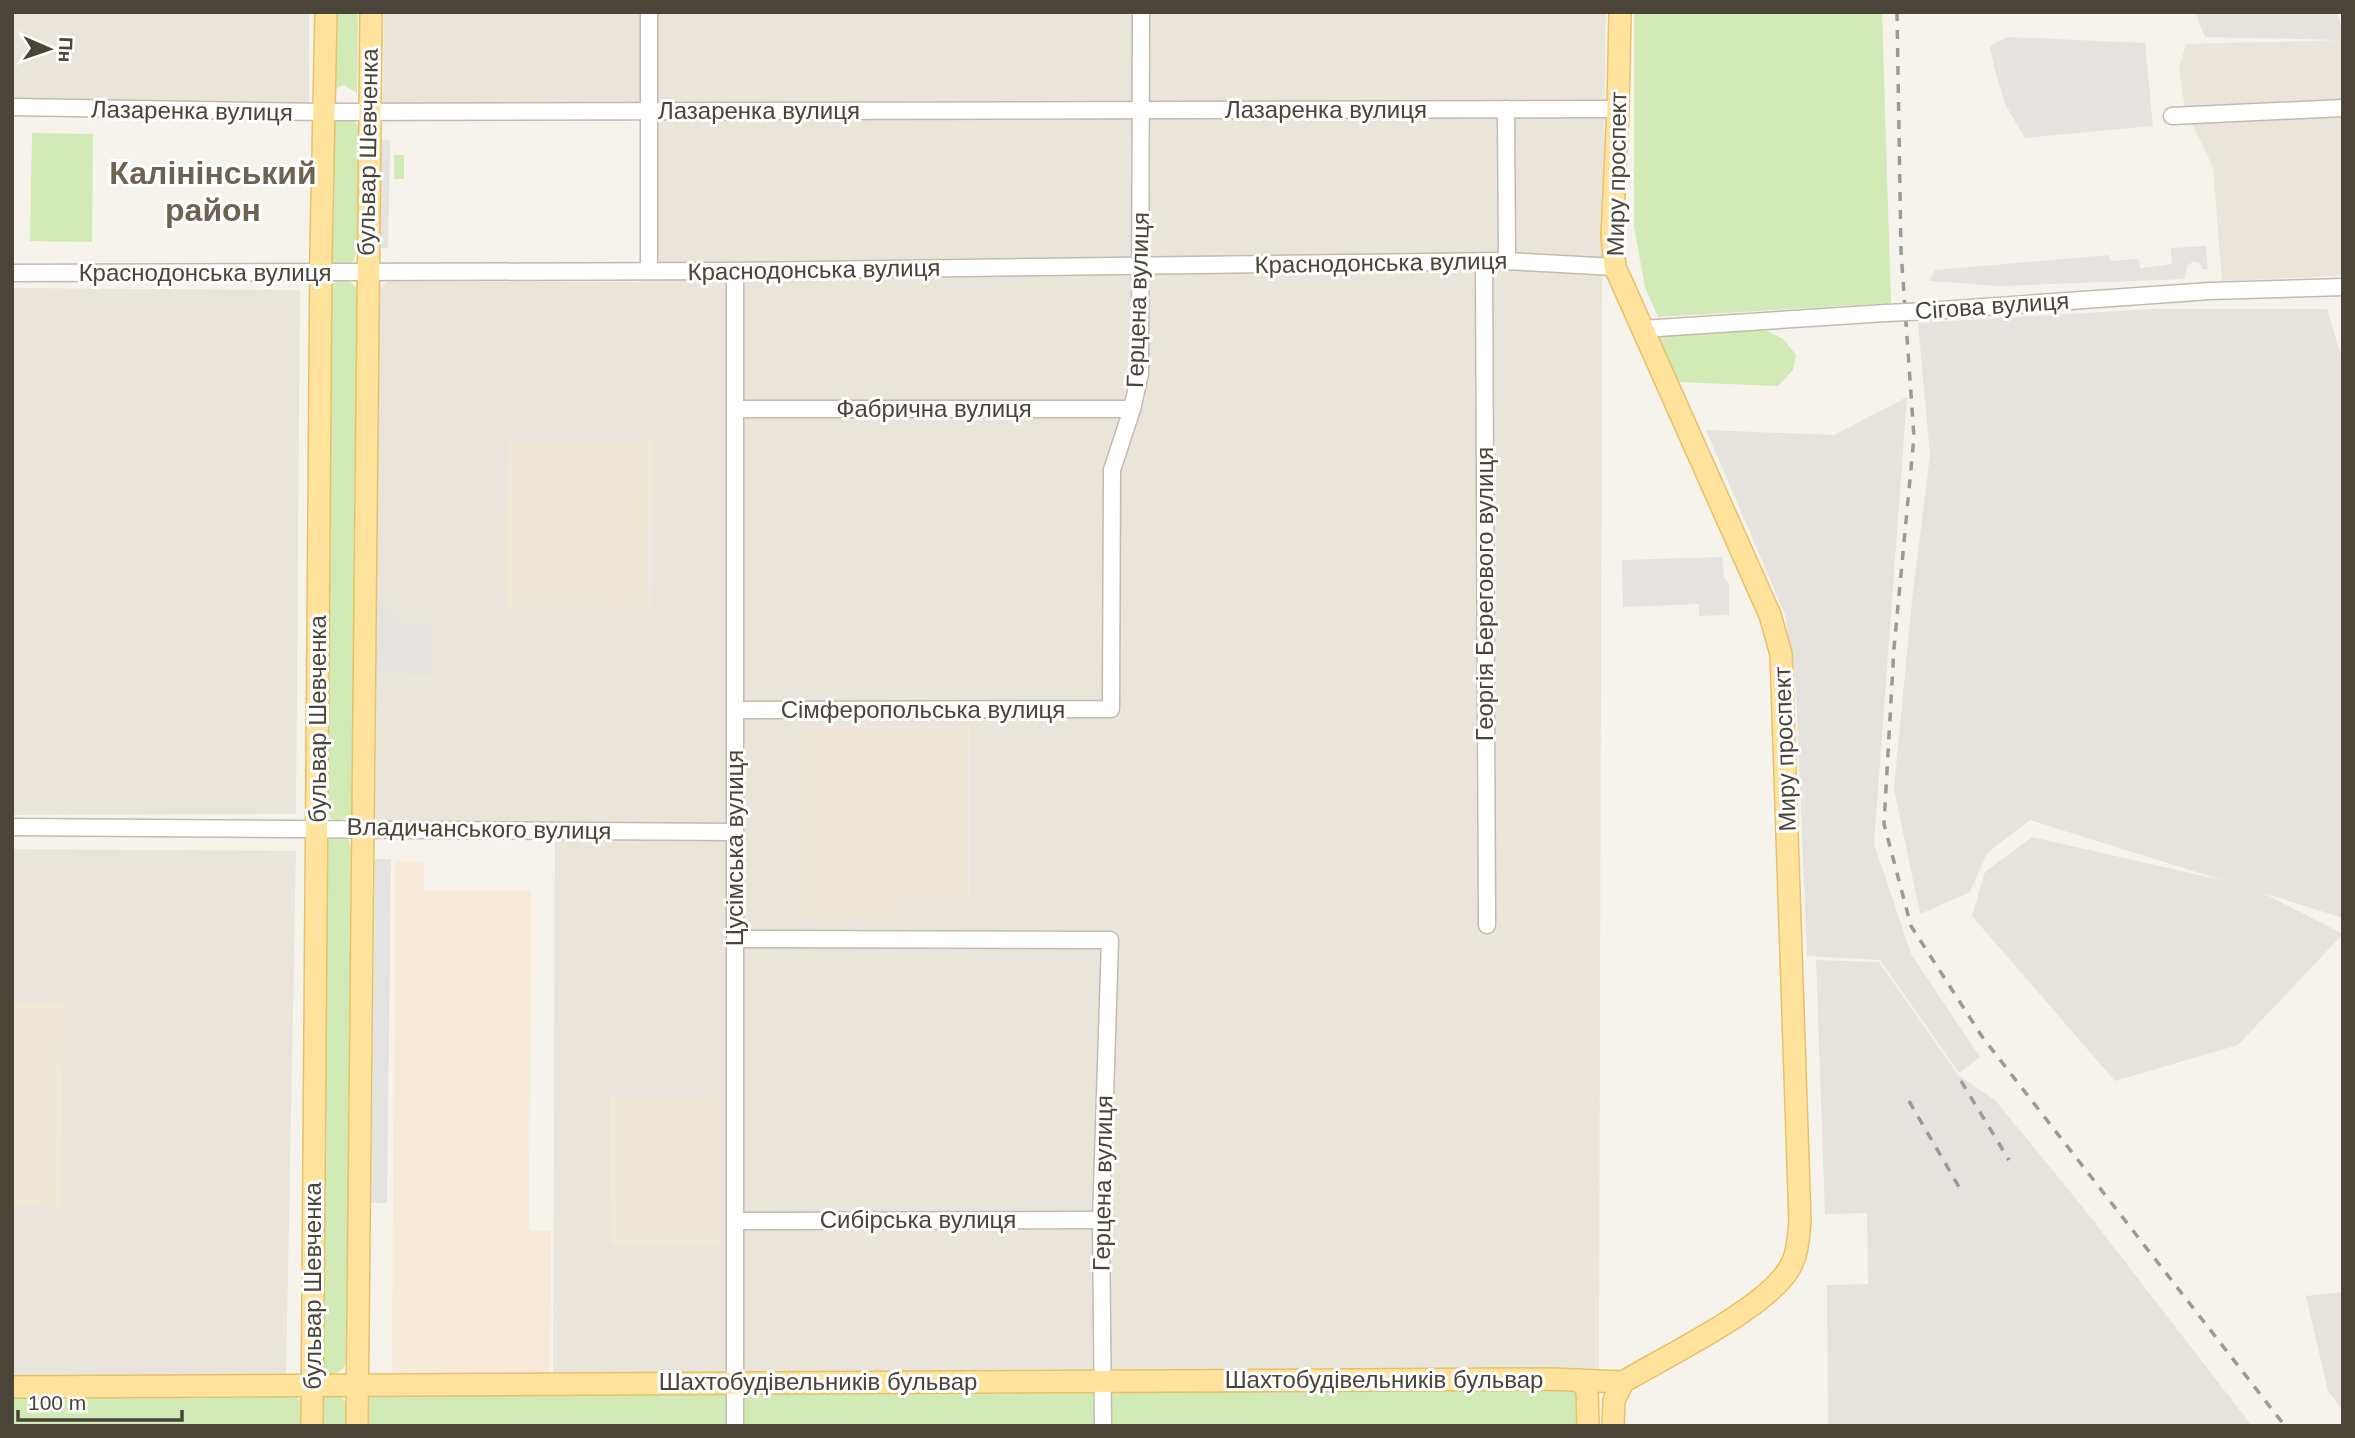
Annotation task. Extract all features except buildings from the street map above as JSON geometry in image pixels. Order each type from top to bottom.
[{"type":"main road","name":"бульвар Шевченка","points":[[312,1426],[321,273],[326,12]]},
{"type":"main road","name":"бульвар Шевченка","points":[[357,1426],[366,273],[371,12]]},
{"type":"main road","name":"Миру проспект","points":[[1620,12],[1612,236],[1615,267],[1770,615],[1781,654],[1800,1222],[1798,1247],[1789,1269],[1774,1287],[1743,1312],[1623,1381]]},
{"type":"main road","points":[[1578,1380],[1587,1389],[1588,1426]]},
{"type":"main road","name":"Шахтобудівельників бульвар","points":[[12,1387],[735,1382],[1623,1381]]},
{"type":"main road","points":[[1613,1426],[1614,1399],[1623,1381]]},
{"type":"street","points":[[649,12],[649,271]]},
{"type":"street","name":"Герцена вулиця","points":[[1111,709],[1112,470],[1132,409],[1140,374],[1141,12]]},
{"type":"street","name":"Лазаренка вулиця","points":[[12,107],[324,112],[1618,109]]},
{"type":"street","points":[[2172,116],[2343,108]]},
{"type":"street","points":[[1506,109],[1507,261]]},
{"type":"street","name":"Краснодонська вулиця","points":[[12,274],[736,271],[1507,261],[1615,267]]},
{"type":"street","name":"Георгія Берегового вулиця","points":[[1484,262],[1486,925]]},
{"type":"street","name":"Цусімська вулиця","points":[[735,1426],[736,271]]},
{"type":"street","name":"Сігова вулиця","points":[[1642,330],[2210,291],[2343,287]]},
{"type":"street","name":"Фабрична вулиця","points":[[735,410],[1132,409]]},
{"type":"street","name":"Сімферопольська вулиця","points":[[735,710],[1111,709]]},
{"type":"street","name":"Владичанського вулиця","points":[[12,827],[735,832]]},
{"type":"street","name":"Герцена вулиця","points":[[735,939],[1110,940],[1101,1220],[1102,1426]]},
{"type":"street","name":"Сибірська вулиця","points":[[735,1221],[1101,1220]]},
{"type":"shaded area","points":[[12,12],[309,12],[309,105],[12,102]]},
{"type":"shaded area","points":[[384,12],[1606,12],[1602,290],[1599,1380],[553,1377],[555,825],[379,822],[374,818],[379,288],[389,281],[640,282],[642,108],[387,106],[383,102]]},
{"type":"shaded area","points":[[2195,12],[2336,12],[2343,30],[2343,40],[2205,37]]},
{"type":"shaded area","points":[[2008,37],[2145,43],[2153,126],[2025,138],[2006,106],[1990,46]]},
{"type":"shaded area","points":[[2343,40],[2343,276],[2222,281],[2213,167],[2185,110],[2179,68],[2186,44]]},
{"type":"shaded area","points":[[379,140],[390,140],[388,248],[378,247]]},
{"type":"shaded area","points":[[2206,246],[2208,269],[2203,269],[2199,263],[2194,262],[2187,265],[2185,279],[2000,286],[1930,281],[1935,270],[2109,255],[2110,261],[2139,259],[2140,268],[2151,267],[2172,264],[2171,248]]},
{"type":"shaded area","points":[[12,288],[300,290],[296,814],[12,815]]},
{"type":"shaded area","points":[[2151,309],[2327,309],[2343,362],[2343,918],[2263,893],[2343,934],[2238,1045],[2115,1081],[1972,916],[1985,872],[2032,837],[2225,881],[2030,820],[1987,853],[1970,892],[1920,914],[1894,789],[1912,600],[1930,455],[1918,323]]},
{"type":"shaded area","points":[[1907,397],[1874,844],[1911,954],[1980,1057],[1959,1073],[1880,960],[1807,956],[1796,690],[1785,614],[1706,430],[1834,435]]},
{"type":"shaded area","points":[[509,440],[653,441],[651,608],[507,607]]},
{"type":"shaded area","points":[[1722,557],[1724,577],[1729,584],[1729,615],[1699,616],[1699,604],[1623,607],[1622,560]]},
{"type":"shaded area","points":[[377,603],[384,604],[401,622],[432,624],[431,675],[376,673]]},
{"type":"shaded area","points":[[801,726],[970,726],[970,896],[897,896],[897,920],[800,920]]},
{"type":"shaded area","points":[[12,849],[296,851],[286,1380],[12,1380]]},
{"type":"shaded area","points":[[375,859],[391,859],[387,1203],[371,1203]]},
{"type":"shaded area","points":[[395,861],[424,861],[424,890],[531,890],[529,1230],[551,1231],[550,1379],[392,1378]]},
{"type":"shaded area","points":[[1816,960],[1879,962],[1959,1076],[1995,1100],[2085,1210],[2252,1426],[1828,1426],[1827,1285],[1868,1284],[1867,1213],[1825,1214]]},
{"type":"shaded area","points":[[12,1002],[64,1003],[60,1207],[12,1206]]},
{"type":"shaded area","points":[[610,1095],[720,1095],[720,1245],[611,1245]]},
{"type":"shaded area","points":[[2343,1292],[2343,1411],[2328,1391],[2306,1296]]},
{"type":"green space","points":[[332,12],[358,12],[357,93],[344,85],[334,92]]},
{"type":"green space","points":[[1634,12],[1882,12],[1891,303],[1658,317],[1645,287],[1634,227]]},
{"type":"green space","points":[[351,118],[359,129],[357,251],[352,263],[347,267],[332,265],[328,260],[333,120]]},
{"type":"green space","points":[[32,133],[93,134],[92,242],[30,241]]},
{"type":"green space","points":[[394,155],[404,155],[404,179],[394,179]]},
{"type":"green space","points":[[342,279],[348,280],[358,289],[354,798],[352,814],[338,822],[326,815],[330,285]]},
{"type":"green space","points":[[1751,322],[1783,339],[1796,355],[1793,370],[1778,386],[1676,382],[1653,340],[1661,328]]},
{"type":"green space","points":[[328,835],[348,836],[352,854],[346,1363],[343,1369],[333,1375],[323,1371],[324,841]]},
{"type":"green space","points":[[369,1391],[1574,1391],[1579,1395],[1581,1426],[365,1426]]},
{"type":"green space","points":[[12,1393],[293,1394],[300,1400],[300,1426],[12,1426]]},
{"type":"green space","points":[[339,1394],[346,1404],[347,1426],[318,1426],[320,1400],[323,1396]]},
{"type":"railway","points":[[1897,12],[1901,251],[1914,437],[1894,648],[1884,824],[1911,926],[1983,1038],[2285,1426]]},
{"type":"railway","points":[[1961,1081],[2009,1160]]},
{"type":"railway","points":[[1909,1101],[1959,1187]]},
{"type":"district","name":"Калінінський район","points":[[213,192]]}]
